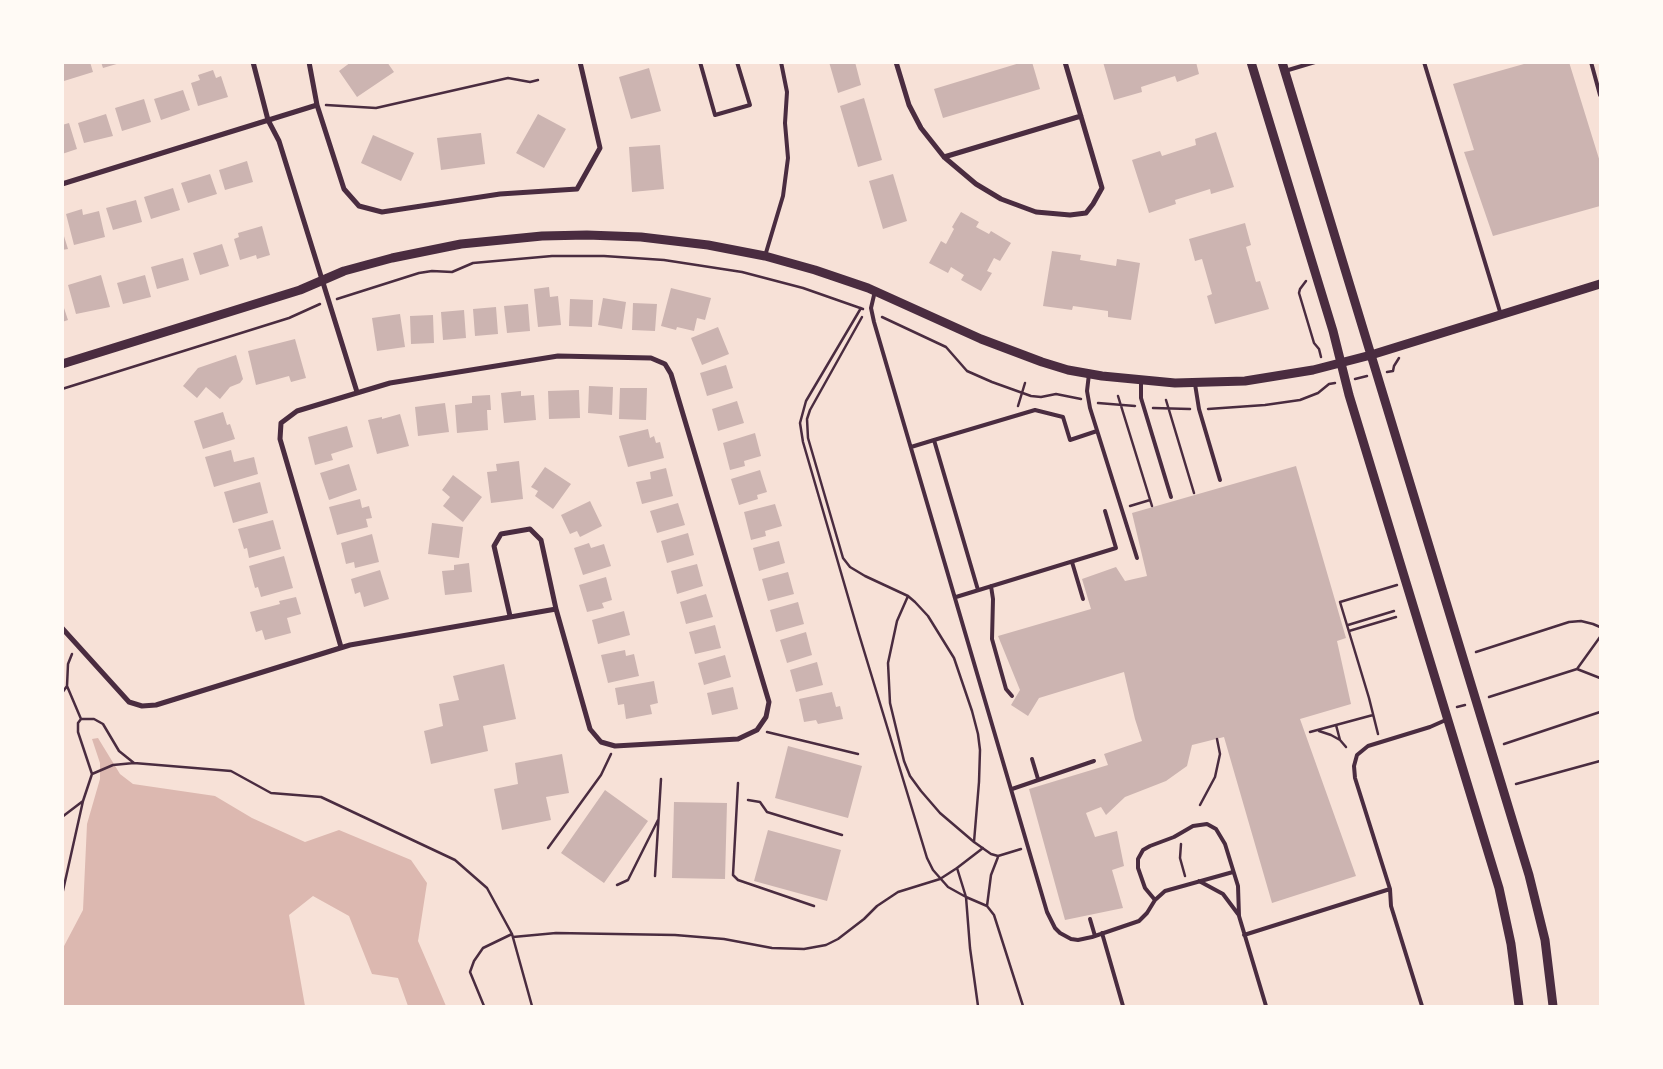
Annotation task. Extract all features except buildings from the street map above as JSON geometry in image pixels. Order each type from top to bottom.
[{"type":"street","points":[[253,62],[268,120],[279,141],[358,392]]},
{"type":"street","points":[[309,62],[317,105],[344,189],[359,206],[382,212],[500,194],[577,189],[600,148],[580,62]]},
{"type":"street","points":[[896,62],[909,104],[921,128],[944,157],[976,184],[1001,199],[1036,212],[1070,215],[1086,213],[1094,204],[1102,188],[1065,62]]},
{"type":"street","points":[[1251,62],[1328,316],[1345,381],[1501,895],[1512,944],[1519,1006]]},
{"type":"street","points":[[1284,67],[1530,875],[1545,940],[1552,1006]]},
{"type":"street","points":[[62,184],[317,105]]},
{"type":"street","points":[[944,157],[1081,116]]},
{"type":"street","points":[[62,364],[291,292],[344,271],[426,250],[532,236],[642,237],[708,245],[765,256],[815,270],[875,291],[1006,349],[1049,365],[1089,374],[1141,381],[1195,384],[1269,378],[1340,363],[1600,284]]},
{"type":"street","points":[[341,647],[280,439],[281,423],[297,411],[390,383],[558,356],[651,358],[665,364],[671,374],[769,702],[766,718],[757,730],[738,739],[615,746],[601,742],[590,729],[556,609],[541,540],[530,528],[501,534],[494,546],[510,616]]},
{"type":"street","points":[[62,628],[130,702],[142,706],[156,705],[341,647],[556,609]]},
{"type":"lane","points":[[700,62],[715,115],[750,105],[737,62]]},
{"type":"lane","points":[[765,256],[784,196],[788,158],[785,123],[787,92],[781,62]]},
{"type":"lane","points":[[1284,67],[1315,62]]},
{"type":"lane","points":[[1424,62],[1501,314]]},
{"type":"lane","points":[[1591,62],[1600,96]]},
{"type":"lane","points":[[875,291],[872,312],[1051,921],[1060,934],[1065,937],[1078,940],[1095,936],[1144,918],[1155,900],[1165,891],[1233,872]]},
{"type":"lane","points":[[1089,374],[1087,392],[1097,431],[1138,558]]},
{"type":"lane","points":[[1141,381],[1141,398],[1171,497]]},
{"type":"lane","points":[[1195,384],[1199,409],[1220,480]]},
{"type":"lane","points":[[911,447],[1035,410],[1063,417],[1070,440],[1097,431]]},
{"type":"lane","points":[[934,440],[978,590]]},
{"type":"lane","points":[[956,597],[1116,548],[1105,511]]},
{"type":"lane","points":[[1072,562],[1083,599]]},
{"type":"lane","points":[[991,586],[993,599],[992,639],[1006,688],[1012,696]]},
{"type":"lane","points":[[1422,1006],[1391,906],[1390,889],[1354,772],[1354,760],[1359,752],[1368,746],[1430,727],[1448,719]]},
{"type":"lane","points":[[1032,759],[1038,779]]},
{"type":"lane","points":[[1012,789],[1094,762]]},
{"type":"lane","points":[[1155,900],[1142,882],[1138,864],[1141,853],[1146,847],[1169,839],[1192,826],[1207,824],[1219,832],[1238,886],[1238,914],[1266,1006]]},
{"type":"lane","points":[[1199,881],[1223,894],[1238,914]]},
{"type":"lane","points":[[1244,935],[1390,889]]},
{"type":"lane","points":[[1090,919],[1095,936]]},
{"type":"lane","points":[[1102,934],[1123,1006]]},
{"type":"path","points":[[317,105],[376,108],[508,78],[530,82],[538,80]]},
{"type":"path","points":[[347,296],[419,273],[432,271],[447,272],[473,263],[552,256],[604,256],[664,260],[742,272],[803,288],[861,308]]},
{"type":"path","points":[[1302,287],[1299,293],[1316,346]]},
{"type":"path","points":[[861,308],[862,318],[816,396],[807,419],[808,438],[843,558],[850,567],[880,584],[908,596],[928,616],[954,658],[972,710],[980,750],[980,782],[974,842]]},
{"type":"path","points":[[861,308],[817,382],[803,410],[800,423],[801,434],[925,853],[940,879],[948,887],[987,906],[994,915],[1023,1006]]},
{"type":"path","points":[[62,389],[288,318],[309,309]]},
{"type":"path","points":[[883,317],[946,347],[970,373],[1036,397],[1056,394],[1078,399]]},
{"type":"path","points":[[1206,409],[1265,405],[1300,400],[1318,393],[1329,384],[1393,372]]},
{"type":"path","points":[[1018,407],[1024,383]]},
{"type":"path","points":[[1118,396],[1152,506]]},
{"type":"path","points":[[1166,400],[1194,494]]},
{"type":"path","points":[[1098,402],[1130,406]]},
{"type":"path","points":[[1159,408],[1192,409]]},
{"type":"path","points":[[817,488],[822,487]]},
{"type":"path","points":[[1129,507],[1150,500]]},
{"type":"path","points":[[1378,734],[1370,698],[1340,602],[1387,588]]},
{"type":"path","points":[[908,596],[896,621],[888,663],[890,703],[904,761],[910,776],[940,813],[991,854],[998,856],[1022,848]]},
{"type":"path","points":[[1347,625],[1394,611]]},
{"type":"path","points":[[1349,631],[1396,617]]},
{"type":"path","points":[[1476,652],[1569,622],[1582,621],[1600,627]]},
{"type":"path","points":[[1577,670],[1600,637]]},
{"type":"path","points":[[76,643],[68,664],[67,686],[81,719]]},
{"type":"path","points":[[1489,697],[1577,670],[1600,678]]},
{"type":"path","points":[[62,693],[67,686]]},
{"type":"path","points":[[1456,707],[1466,705]]},
{"type":"path","points":[[1504,744],[1600,712]]},
{"type":"path","points":[[1310,732],[1373,715]]},
{"type":"path","points":[[81,719],[94,719],[103,724],[119,751],[134,763]]},
{"type":"path","points":[[62,895],[92,774],[78,732],[78,723],[81,719]]},
{"type":"path","points":[[1336,725],[1340,740]]},
{"type":"path","points":[[757,730],[858,754]]},
{"type":"path","points":[[1316,731],[1331,735],[1340,740],[1346,747]]},
{"type":"path","points":[[890,739],[898,737]]},
{"type":"path","points":[[1200,805],[1210,788],[1216,772],[1220,754],[1218,739]]},
{"type":"path","points":[[548,848],[601,775],[615,746]]},
{"type":"path","points":[[1516,784],[1600,761]]},
{"type":"path","points":[[92,774],[113,765],[134,763],[231,771],[271,793],[322,797],[455,860],[487,888],[513,935],[532,1006]]},
{"type":"path","points":[[655,876],[661,779]]},
{"type":"path","points":[[738,783],[733,875],[738,880],[814,906]]},
{"type":"path","points":[[748,800],[760,802],[767,812],[842,835]]},
{"type":"path","points":[[62,817],[84,801]]},
{"type":"path","points":[[617,885],[628,880],[659,819]]},
{"type":"path","points":[[1181,844],[1180,858],[1188,884]]},
{"type":"path","points":[[484,1006],[470,972],[474,961],[484,948],[513,935],[574,932],[676,935],[724,939],[772,948],[804,949],[826,945],[838,939],[864,919],[877,906],[898,892],[940,879],[982,848]]},
{"type":"path","points":[[987,906],[991,875],[998,856]]},
{"type":"path","points":[[957,868],[966,897],[970,948],[978,1006]]},
{"type":"shaded area","points":[[98,738],[120,774],[133,784],[215,796],[252,818],[305,842],[339,830],[411,860],[427,883],[418,941],[446,1006],[408,1006],[398,978],[372,974],[349,916],[313,896],[289,915],[305,1006],[63,1006],[63,948],[83,910],[87,824],[100,779],[100,763],[92,739]]}]
